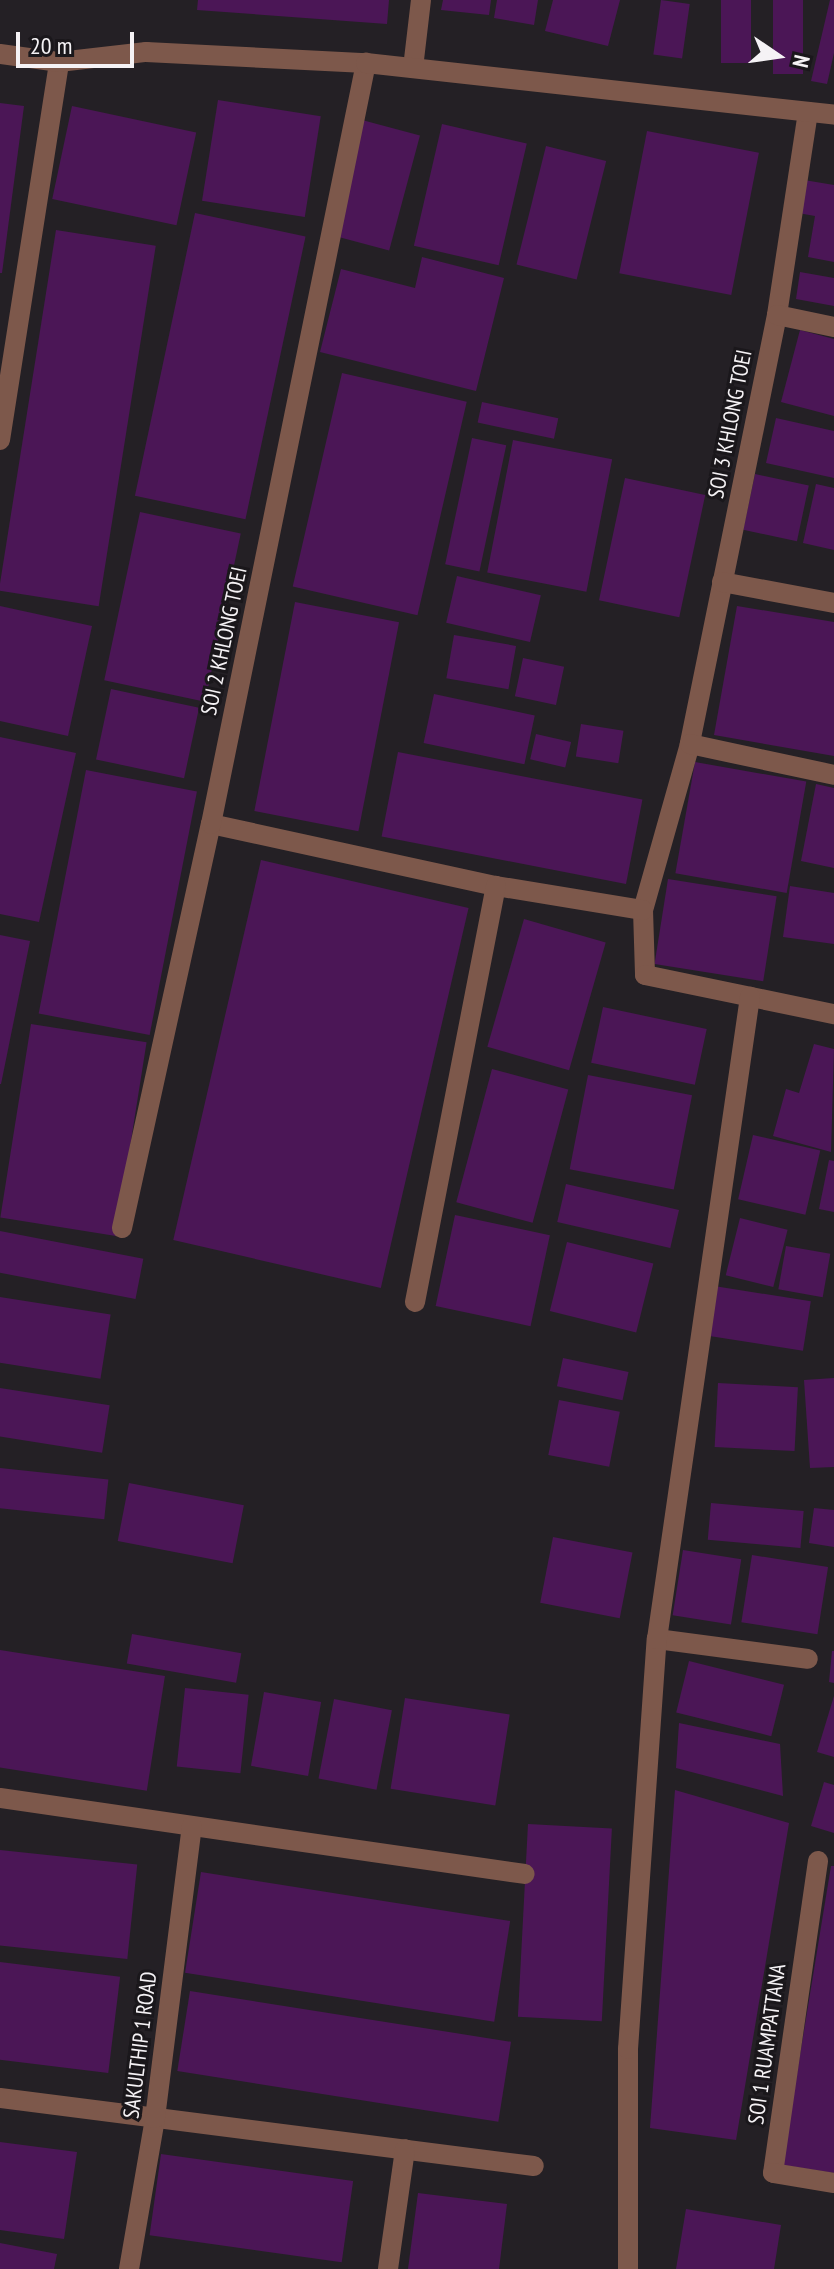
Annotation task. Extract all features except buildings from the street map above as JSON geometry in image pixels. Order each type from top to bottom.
[{"type":"street","points":[[413,68],[421,0]]},
{"type":"street","points":[[0,54],[59,62],[146,52],[366,63],[834,115]]},
{"type":"street","points":[[0,440],[59,62]]},
{"type":"street","name":"SOI 2 KHLONG TOEI","points":[[122,1228],[211,824],[366,63]]},
{"type":"street","name":"SOI 3 KHLONG TOEI","points":[[750,997],[645,975],[643,910],[690,744],[777,315],[808,112]]},
{"type":"street","points":[[777,315],[834,327]]},
{"type":"street","points":[[722,582],[834,603]]},
{"type":"street","points":[[690,744],[834,775]]},
{"type":"street","points":[[211,824],[496,886],[643,910]]},
{"type":"street","points":[[415,1302],[496,886]]},
{"type":"street","points":[[628,2269],[628,2049],[657,1639],[750,997],[834,1014]]},
{"type":"street","points":[[657,1639],[808,1659]]},
{"type":"street","points":[[0,1798],[525,1874]]},
{"type":"street","name":"SAKULTHIP 1 ROAD","points":[[129,2269],[155,2118],[192,1826]]},
{"type":"street","name":"SOI 1 RUAMPATTANA","points":[[818,1861],[773,2173],[834,2183]]},
{"type":"street","points":[[0,2098],[534,2166]]},
{"type":"street","points":[[388,2269],[405,2149]]}]
